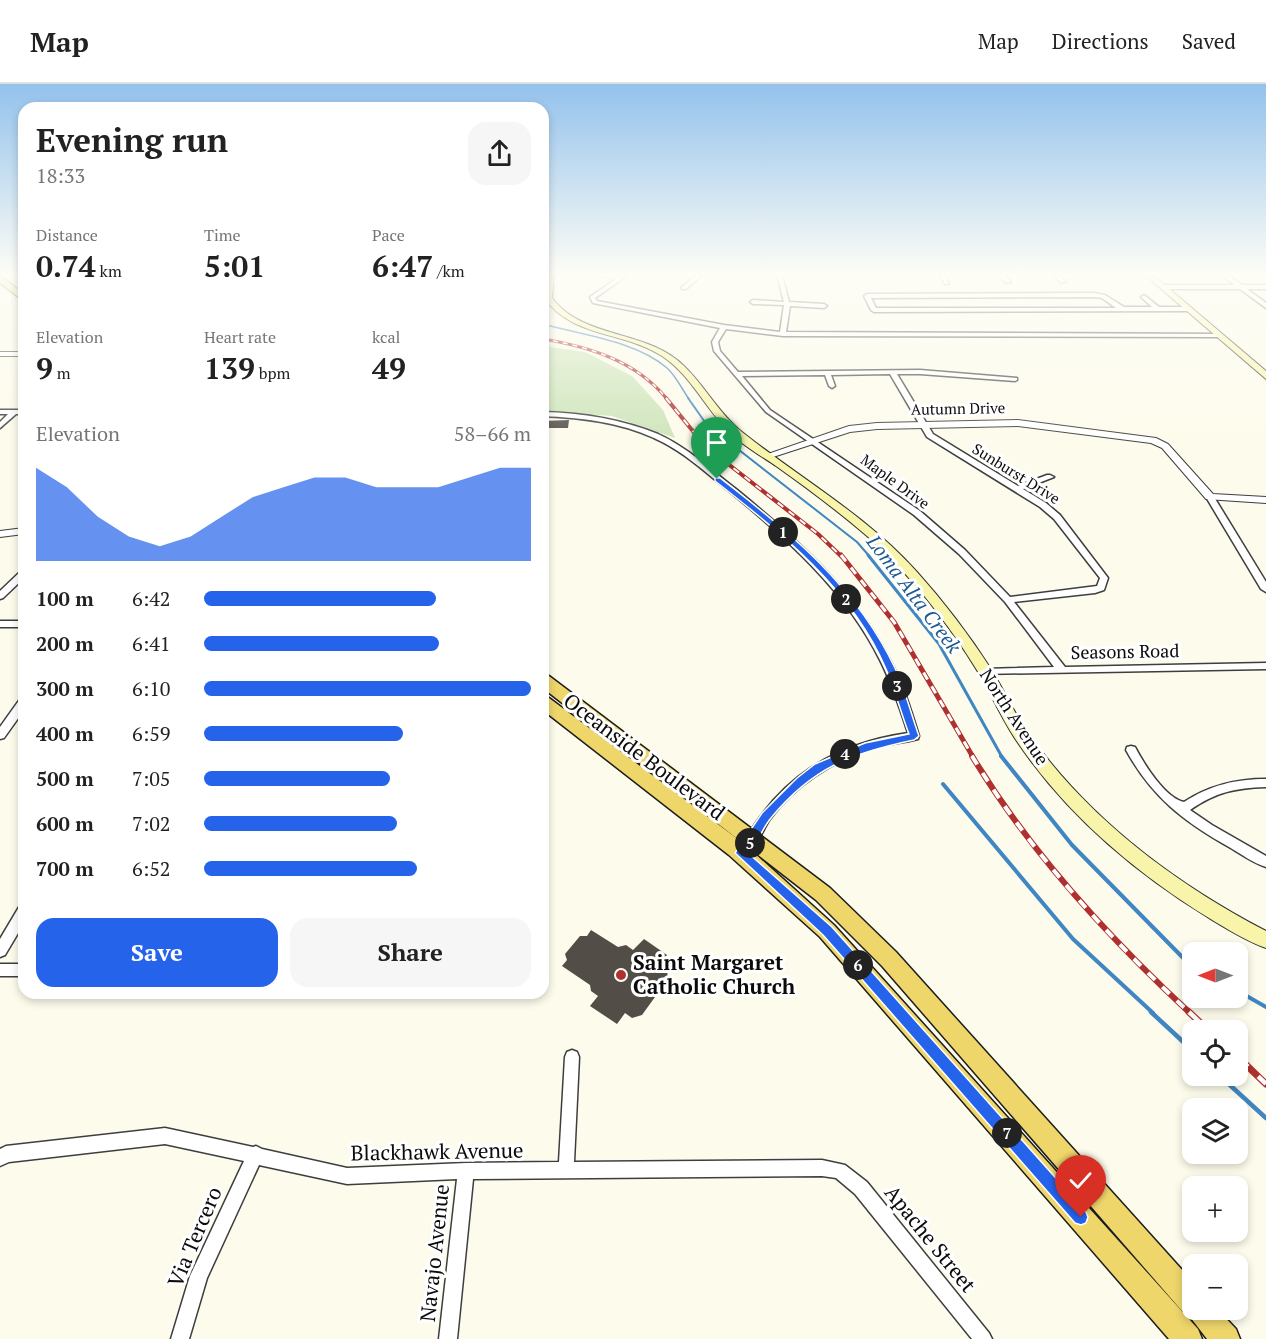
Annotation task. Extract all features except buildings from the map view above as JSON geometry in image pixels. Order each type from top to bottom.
[{"type":"main road","name":"North Avenue","points":[[615,334],[638,341],[669,357],[686,371],[719,417],[767,456],[860,523],[902,564],[946,614],[985,672],[1022,736],[1083,811],[1174,885],[1244,929],[1266,940]]},
{"type":"main road","points":[[1219,335],[1265,373]]},
{"type":"main road","name":"Oceanside Boulevard","points":[[549,685],[747,846],[827,931],[1188,1339]]},
{"type":"main road","name":"Oceanside Boulevard","points":[[549,706],[747,846],[823,894],[890,959],[1182,1290]]},
{"type":"main road","points":[[1209,1320],[1226,1339]]},
{"type":"street","name":"Maple Drive","points":[[720,334],[715,342],[717,351],[768,411],[917,513],[962,552],[1008,600],[1062,670]]},
{"type":"street","points":[[779,334],[1219,335]]},
{"type":"street","points":[[0,354],[18,354]]},
{"type":"street","points":[[827,372],[832,386]]},
{"type":"street","points":[[737,375],[892,372],[1015,379]]},
{"type":"street","name":"Sunburst Drive","points":[[892,372],[924,425],[938,442],[1017,489],[1057,517],[1104,578],[1103,584],[1092,591],[1008,600]]},
{"type":"street","points":[[0,412],[18,412]]},
{"type":"street","points":[[0,426],[14,412]]},
{"type":"street","points":[[549,414],[603,419],[633,427],[680,449],[774,524],[829,576],[873,636],[891,669],[914,736],[868,746],[819,767],[800,781],[766,816],[747,846]]},
{"type":"street","name":"Autumn Drive","points":[[767,456],[849,429],[1018,423],[1153,440],[1165,446],[1210,497]]},
{"type":"street","points":[[1017,489],[1050,477]]},
{"type":"street","points":[[1210,497],[1266,500]]},
{"type":"street","points":[[1210,497],[1266,589]]},
{"type":"street","points":[[0,525],[18,524]]},
{"type":"street","points":[[0,534],[18,532]]},
{"type":"street","points":[[0,597],[18,579]]},
{"type":"street","points":[[0,624],[18,624]]},
{"type":"street","name":"Seasons Road","points":[[985,672],[1266,666]]},
{"type":"street","points":[[0,735],[18,710]]},
{"type":"street","points":[[1131,750],[1142,773],[1175,806],[1266,862]]},
{"type":"street","points":[[1175,806],[1186,807],[1202,795],[1234,783],[1266,783]]},
{"type":"street","points":[[0,951],[18,921]]},
{"type":"street","points":[[0,970],[18,970]]},
{"type":"street","points":[[566,1171],[572,1057]]},
{"type":"street","name":"Blackhawk Avenue","points":[[2,1155],[165,1136],[256,1154],[347,1176],[466,1171],[822,1168],[839,1171]]},
{"type":"street","name":"Via Tercero","points":[[180,1339],[199,1276],[256,1154]]},
{"type":"street","name":"Navajo Avenue","points":[[448,1339],[466,1171]]},
{"type":"street","name":"Apache Street","points":[[839,1171],[861,1188],[983,1339]]},
{"type":"green space","points":[[549,347],[585,352],[632,376],[663,410],[675,438],[612,416],[549,411]]},
{"type":"waterway","name":"Loma Alta Creek","points":[[582,334],[624,345],[654,359],[667,368],[689,399]]},
{"type":"waterway","name":"Loma Alta Creek","points":[[688,398],[707,425],[857,542],[870,557]]},
{"type":"waterway","name":"Loma Alta Creek","points":[[868,555],[939,644],[1002,757]]},
{"type":"waterway","name":"Loma Alta Creek","points":[[1001,756],[1072,845],[1182,957]]},
{"type":"waterway","points":[[943,784],[1073,939],[1153,1013]]},
{"type":"waterway","name":"Loma Alta Creek","points":[[1248,997],[1266,1007]]},
{"type":"waterway","points":[[1151,1012],[1182,1041]]},
{"type":"waterway","points":[[1231,1086],[1266,1118]]},
{"type":"railway","points":[[549,340],[595,351],[627,365],[655,386],[667,399]]},
{"type":"railway","points":[[666,398],[705,446],[818,534],[842,557]]},
{"type":"railway","points":[[841,555],[894,622],[973,757]]},
{"type":"railway","points":[[972,756],[1019,826],[1072,892],[1100,924],[1190,1013]]},
{"type":"railway","points":[[1189,1012],[1197,1020]]},
{"type":"railway","points":[[1248,1067],[1266,1084]]},
{"type":"place","name":"Saint Margaret Catholic Church","points":[[621,975]]},
{"type":"route","points":[[717,479],[774,524],[829,576],[873,636],[891,669],[914,736],[868,746],[819,767],[800,781],[766,816],[753,839],[741,853],[827,931],[1081,1217]]}]
